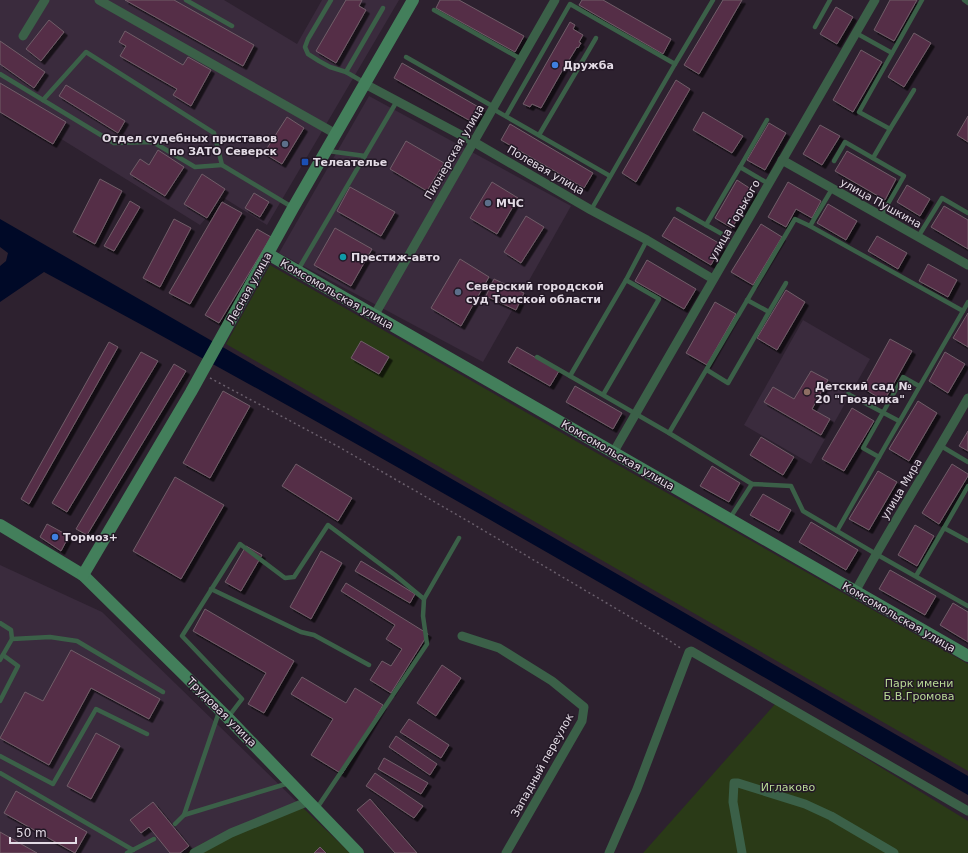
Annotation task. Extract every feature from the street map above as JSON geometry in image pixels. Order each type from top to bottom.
[{"type":"main road","name":"Лесная улица","points":[[83,575],[201,374],[293,208],[413,0]]},
{"type":"main road","name":"Комсомольская улица","points":[[268,254],[968,656]]},
{"type":"main road","name":"Трудовая улица","points":[[0,525],[83,575],[291,782],[358,853]]},
{"type":"street","points":[[23,36],[45,0]]},
{"type":"street","points":[[99,0],[336,134]]},
{"type":"street","name":"Пионерская улица","points":[[374,316],[555,0]]},
{"type":"street","name":"улица Горького","points":[[613,453],[875,0]]},
{"type":"street","name":"Полевая улица","points":[[365,84],[474,142],[591,210],[648,240],[713,279]]},
{"type":"street","name":"улица Пушкина","points":[[782,160],[968,265]]},
{"type":"street","name":"улица Мира","points":[[855,592],[968,398]]},
{"type":"street","name":"Западный переулок","points":[[462,636],[499,648],[552,681],[584,707],[582,720],[506,853]]},
{"type":"street","points":[[610,853],[637,788],[688,654],[691,650],[968,811]]},
{"type":"street","points":[[742,853],[733,802],[734,783],[805,804],[831,816],[894,853]]},
{"type":"street","points":[[194,853],[231,833],[313,805]]},
{"type":"lane","points":[[186,0],[232,26]]},
{"type":"lane","points":[[331,0],[308,39],[305,47],[308,54],[318,61],[346,72],[365,84]]},
{"type":"lane","points":[[591,210],[713,0]]},
{"type":"lane","points":[[815,27],[830,0]]},
{"type":"lane","points":[[890,129],[858,112],[922,0]]},
{"type":"lane","points":[[964,0],[968,3]]},
{"type":"lane","points":[[506,116],[570,4],[675,64]]},
{"type":"lane","points":[[346,72],[383,8]]},
{"type":"lane","points":[[434,10],[521,59]]},
{"type":"lane","points":[[856,33],[892,53]]},
{"type":"lane","points":[[538,135],[596,38]]},
{"type":"lane","points":[[44,100],[86,52],[214,133],[222,165]]},
{"type":"lane","points":[[406,57],[610,176]]},
{"type":"lane","points":[[0,74],[114,143],[153,142],[195,167],[222,165],[293,208]]},
{"type":"lane","points":[[873,158],[914,90]]},
{"type":"lane","points":[[298,271],[397,101]]},
{"type":"lane","points":[[706,225],[767,120]]},
{"type":"lane","points":[[834,162],[845,142],[904,176],[881,216]]},
{"type":"lane","points":[[326,151],[365,156]]},
{"type":"lane","points":[[740,167],[769,184]]},
{"type":"lane","points":[[810,226],[832,189]]},
{"type":"lane","points":[[918,237],[942,198],[968,213]]},
{"type":"lane","points":[[678,209],[722,234]]},
{"type":"lane","points":[[670,433],[795,219],[963,311]]},
{"type":"lane","points":[[570,376],[648,240]]},
{"type":"lane","points":[[603,395],[659,299],[626,280]]},
{"type":"lane","points":[[708,370],[728,382],[786,283]]},
{"type":"lane","points":[[747,300],[769,312]]},
{"type":"lane","points":[[837,531],[968,302]]},
{"type":"lane","points":[[537,357],[670,433],[752,484],[792,486],[803,511],[968,606]]},
{"type":"lane","points":[[879,457],[863,448],[883,412],[903,377],[919,386]]},
{"type":"lane","points":[[848,394],[899,421]]},
{"type":"lane","points":[[941,446],[968,462]]},
{"type":"lane","points":[[730,519],[752,484]]},
{"type":"lane","points":[[916,576],[968,486]]},
{"type":"lane","points":[[184,816],[223,714],[242,699],[182,636],[240,544],[285,578],[294,577],[328,526],[424,599]]},
{"type":"lane","points":[[944,528],[968,541]]},
{"type":"lane","points":[[313,805],[427,644],[422,616],[424,599],[459,538]]},
{"type":"lane","points":[[211,589],[301,632],[314,635],[369,665]]},
{"type":"lane","points":[[0,623],[11,630],[12,639],[1,657],[18,666],[0,701]]},
{"type":"lane","points":[[12,639],[50,637],[77,641],[163,692]]},
{"type":"lane","points":[[0,756],[53,784],[96,709],[147,734]]},
{"type":"lane","points":[[0,773],[133,850]]},
{"type":"lane","points":[[175,824],[184,816],[291,782]]},
{"type":"lane","points":[[127,853],[154,839]]},
{"type":"path","points":[[201,374],[340,447],[659,634],[688,654]]},
{"type":"shaded area","points":[[0,0],[224,0],[297,44],[322,0],[399,0],[267,225],[224,198],[200,225],[0,101]]},
{"type":"shaded area","points":[[369,96],[571,206],[483,362],[279,253]]},
{"type":"shaded area","name":"Детский сад № 20 \"Гвоздика\"","points":[[803,320],[870,359],[811,464],[744,425]]},
{"type":"shaded area","points":[[0,565],[102,612],[298,803],[203,843],[187,853],[0,853]]},
{"type":"green space","name":"Парк имени Б.В.Громова","points":[[270,265],[968,664],[968,771],[226,344]]},
{"type":"green space","name":"Иглаково","points":[[776,703],[968,821],[968,853],[643,853]]},
{"type":"green space","points":[[298,803],[350,853],[187,853],[203,843]]},
{"type":"water","points":[[0,219],[968,776],[968,795],[392,464],[44,272],[0,302],[0,266],[6,261],[8,253],[0,247]]},
{"type":"building","points":[[125,0],[174,0],[254,45],[243,66]]},
{"type":"building","points":[[346,0],[362,0],[359,6],[366,10],[336,63],[316,51]]},
{"type":"building","points":[[440,0],[459,0],[524,36],[515,52],[436,8]]},
{"type":"building","points":[[582,0],[603,0],[671,39],[663,54],[579,5]]},
{"type":"building","points":[[723,0],[742,0],[699,74],[684,65]]},
{"type":"building","points":[[890,0],[917,0],[894,41],[874,30]]},
{"type":"building","points":[[836,7],[853,17],[837,44],[820,34]]},
{"type":"building","points":[[49,20],[64,32],[41,61],[26,49]]},
{"type":"building","name":"Дружба","points":[[570,22],[575,25],[573,29],[583,35],[579,42],[581,43],[569,60],[572,62],[570,66],[566,64],[541,108],[532,104],[530,107],[523,104]]},
{"type":"building","points":[[125,31],[183,65],[188,57],[211,70],[191,106],[173,95],[177,89],[120,56],[126,46],[119,42]]},
{"type":"building","points":[[914,33],[931,43],[904,87],[888,77]]},
{"type":"building","points":[[0,41],[45,72],[34,88],[0,64]]},
{"type":"building","points":[[861,50],[882,62],[853,112],[833,100]]},
{"type":"building","points":[[402,63],[482,109],[474,123],[394,78]]},
{"type":"building","points":[[676,80],[690,89],[636,182],[622,173]]},
{"type":"building","points":[[0,83],[66,122],[53,144],[0,112]]},
{"type":"building","points":[[66,85],[125,121],[118,133],[59,96]]},
{"type":"building","points":[[703,112],[743,136],[732,153],[693,130]]},
{"type":"building","points":[[968,116],[968,142],[957,135]]},
{"type":"building","points":[[287,117],[304,128],[282,164],[264,153]]},
{"type":"building","points":[[769,123],[786,133],[765,170],[747,160]]},
{"type":"building","points":[[510,124],[593,173],[584,188],[501,140]]},
{"type":"building","points":[[820,125],[840,136],[822,165],[803,154]]},
{"type":"building","points":[[406,141],[444,163],[427,191],[390,169]]},
{"type":"building","points":[[158,150],[184,167],[165,196],[130,174],[140,159],[149,165]]},
{"type":"building","points":[[847,151],[896,179],[885,200],[835,171]]},
{"type":"building","points":[[202,174],[225,189],[207,218],[184,204]]},
{"type":"building","points":[[100,179],[122,191],[95,244],[73,232]]},
{"type":"building","points":[[737,180],[754,191],[732,228],[715,218]]},
{"type":"building","points":[[492,182],[518,198],[497,234],[470,218]]},
{"type":"building","points":[[788,182],[821,201],[812,218],[796,209],[786,227],[768,217]]},
{"type":"building","points":[[907,185],[930,199],[920,216],[897,202]]},
{"type":"building","points":[[350,187],[395,212],[381,236],[337,211]]},
{"type":"building","points":[[254,193],[269,202],[260,217],[245,208]]},
{"type":"building","points":[[130,201],[140,207],[114,251],[104,246]]},
{"type":"building","points":[[222,202],[242,213],[190,304],[169,293]]},
{"type":"building","points":[[828,204],[857,221],[846,240],[817,223]]},
{"type":"building","points":[[944,206],[968,220],[968,249],[931,227]]},
{"type":"building","points":[[526,216],[544,227],[521,263],[504,252]]},
{"type":"building","points":[[674,217],[722,245],[711,265],[662,236]]},
{"type":"building","points":[[174,219],[191,228],[160,287],[143,278]]},
{"type":"building","points":[[761,224],[782,237],[753,285],[731,272]]},
{"type":"building","name":"Престиж-авто","points":[[335,228],[372,249],[351,286],[314,265]]},
{"type":"building","points":[[257,229],[271,237],[219,323],[205,315]]},
{"type":"building","points":[[877,236],[907,253],[898,269],[868,251]]},
{"type":"building","points":[[460,259],[489,277],[461,326],[431,308]]},
{"type":"building","points":[[647,260],[696,289],[684,309],[635,281]]},
{"type":"building","points":[[928,264],[957,280],[948,297],[919,281]]},
{"type":"building","points":[[494,279],[524,293],[516,310],[486,296]]},
{"type":"building","points":[[786,290],[805,302],[777,350],[757,338]]},
{"type":"building","points":[[715,302],[736,314],[707,365],[686,353]]},
{"type":"building","points":[[968,313],[968,347],[953,338]]},
{"type":"building","points":[[890,339],[912,351],[884,401],[863,388]]},
{"type":"building","points":[[361,341],[389,357],[379,374],[351,358]]},
{"type":"building","points":[[109,342],[118,347],[29,504],[21,499]]},
{"type":"building","points":[[517,347],[559,371],[550,386],[508,362]]},
{"type":"building","points":[[141,352],[158,361],[67,512],[52,503]]},
{"type":"building","points":[[945,352],[965,364],[948,393],[929,381]]},
{"type":"building","points":[[174,364],[186,371],[87,535],[76,529]]},
{"type":"building","points":[[811,371],[828,380],[812,409],[830,419],[821,435],[764,402],[773,387],[794,399]]},
{"type":"building","points":[[575,386],[622,413],[613,429],[566,402]]},
{"type":"building","points":[[223,391],[250,406],[210,478],[183,463]]},
{"type":"building","points":[[918,401],[937,413],[909,461],[889,449]]},
{"type":"building","points":[[852,408],[874,421],[844,471],[822,459]]},
{"type":"building","points":[[968,431],[968,451],[959,446]]},
{"type":"building","points":[[761,437],[794,457],[783,475],[750,455]]},
{"type":"building","points":[[296,464],[352,498],[338,521],[282,486]]},
{"type":"building","points":[[952,464],[968,474],[968,476],[939,524],[922,513]]},
{"type":"building","points":[[712,466],[740,483],[729,502],[700,486]]},
{"type":"building","points":[[878,471],[897,482],[869,530],[849,519]]},
{"type":"building","points":[[175,477],[224,505],[181,579],[133,551]]},
{"type":"building","points":[[763,494],[791,510],[779,531],[750,515]]},
{"type":"building","points":[[811,522],[858,550],[846,570],[799,542]]},
{"type":"building","name":"Тормоз+","points":[[47,524],[69,536],[61,551],[40,537]]},
{"type":"building","points":[[915,525],[934,536],[917,566],[898,555]]},
{"type":"building","points":[[246,546],[262,555],[241,591],[225,582]]},
{"type":"building","points":[[321,551],[342,563],[311,619],[290,607]]},
{"type":"building","points":[[361,561],[415,594],[410,603],[355,571]]},
{"type":"building","points":[[890,570],[936,596],[925,615],[879,589]]},
{"type":"building","points":[[346,583],[428,634],[391,693],[370,680],[382,661],[391,666],[402,649],[386,639],[395,625],[341,591]]},
{"type":"building","points":[[953,603],[968,612],[968,642],[940,625]]},
{"type":"building","points":[[205,609],[294,661],[264,713],[248,704],[266,673],[193,631]]},
{"type":"building","points":[[71,650],[160,699],[149,719],[91,688],[49,765],[0,738],[25,692],[43,701]]},
{"type":"building","points":[[442,665],[461,678],[436,716],[417,703]]},
{"type":"building","points":[[302,677],[346,703],[355,688],[383,705],[342,774],[311,755],[333,719],[291,694]]},
{"type":"building","points":[[409,719],[449,745],[441,758],[400,732]]},
{"type":"building","points":[[96,733],[120,746],[91,799],[67,786]]},
{"type":"building","points":[[396,736],[437,764],[430,775],[389,747]]},
{"type":"building","points":[[384,758],[428,783],[421,794],[378,769]]},
{"type":"building","points":[[375,773],[423,806],[414,818],[366,786]]},
{"type":"building","points":[[16,791],[87,832],[75,853],[4,813]]},
{"type":"building","points":[[370,799],[417,853],[395,853],[357,810]]},
{"type":"building","points":[[153,802],[189,846],[180,853],[170,853],[149,827],[141,833],[130,820]]},
{"type":"building","points":[[0,832],[37,853],[0,853]]},
{"type":"building","points":[[320,847],[326,853],[314,853]]},
{"type":"place","name":"Дружба","points":[[555,65]]},
{"type":"place","name":"Отдел судебных приставов по ЗАТО Северск","points":[[285,144]]},
{"type":"place","name":"Телеателье","points":[[305,162]]},
{"type":"place","name":"МЧС","points":[[488,203]]},
{"type":"place","name":"Престиж-авто","points":[[343,257]]},
{"type":"place","name":"Северский городской суд Томской области","points":[[458,292]]},
{"type":"place","name":"Детский сад № 20 \"Гвоздика\"","points":[[807,392]]},
{"type":"place","name":"Тормоз+","points":[[55,537]]}]
